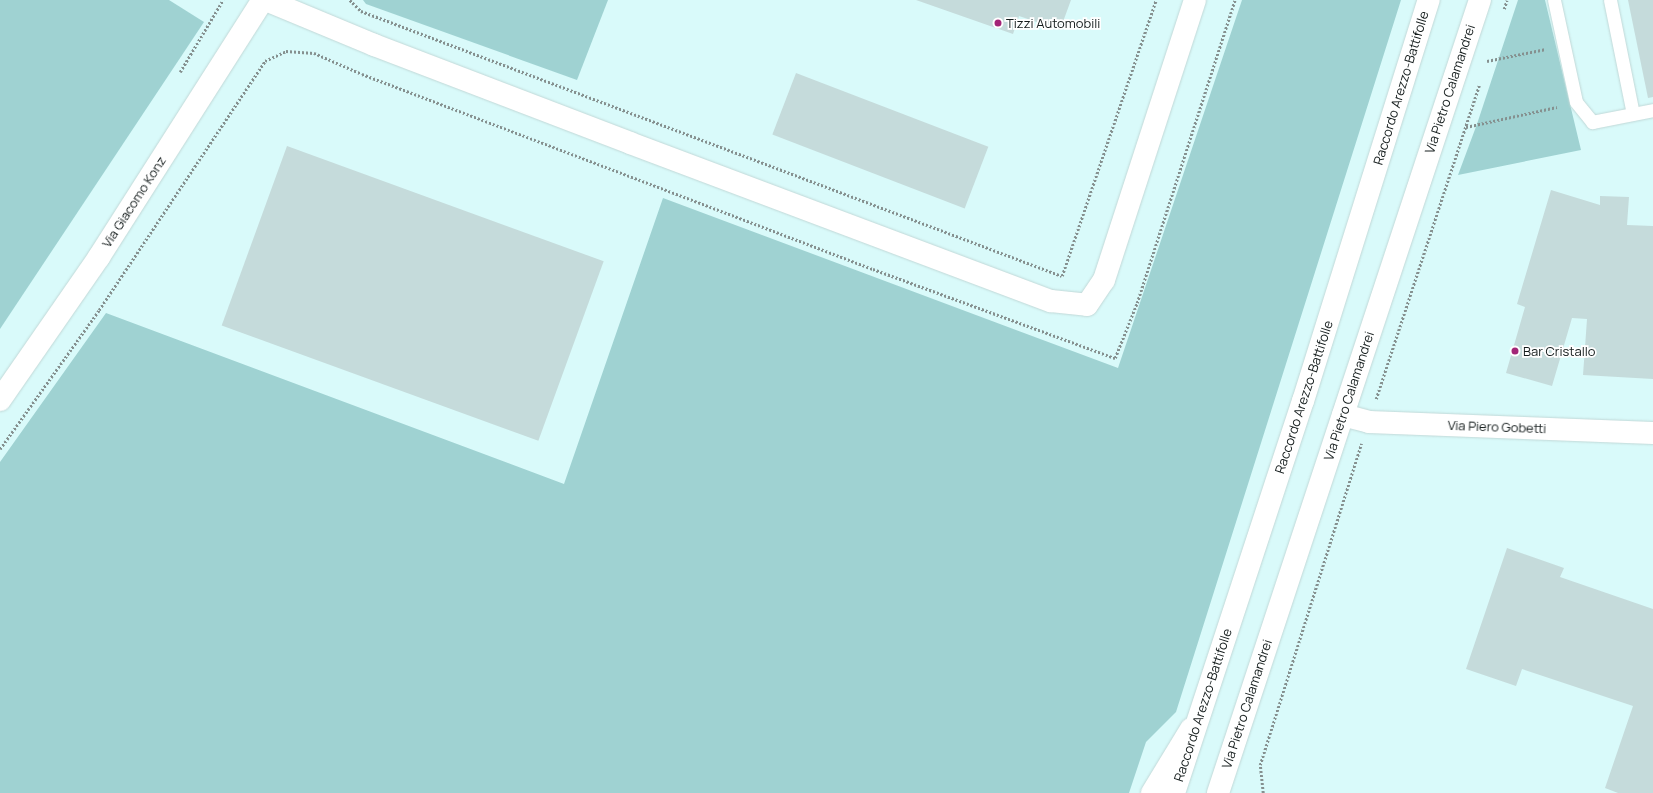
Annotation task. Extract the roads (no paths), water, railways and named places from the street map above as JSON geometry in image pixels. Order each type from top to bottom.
[{"type":"street","name":"Via Giacomo Konz","points":[[0,400],[99,257],[263,0]]},
{"type":"street","points":[[266,0],[374,45],[630,143],[1044,298],[1087,305],[1104,280],[1195,0]]},
{"type":"street","name":"Raccordo Arezzo-Battifolle","points":[[1174,793],[1303,401],[1429,0]]},
{"type":"street","name":"Via Pietro Calamandrei","points":[[1218,793],[1480,0]]},
{"type":"street","name":"Via Piero Gobetti","points":[[1343,415],[1369,422],[1653,432]]},
{"type":"street","points":[[1152,793],[1201,712]]},
{"type":"lane","points":[[1554,0],[1576,102],[1592,122],[1653,110]]},
{"type":"lane","points":[[1610,0],[1634,114]]},
{"type":"place","name":"Tizzi Automobili","points":[[998,23]]},
{"type":"place","name":"Bar Cristallo","points":[[1515,351]]}]
